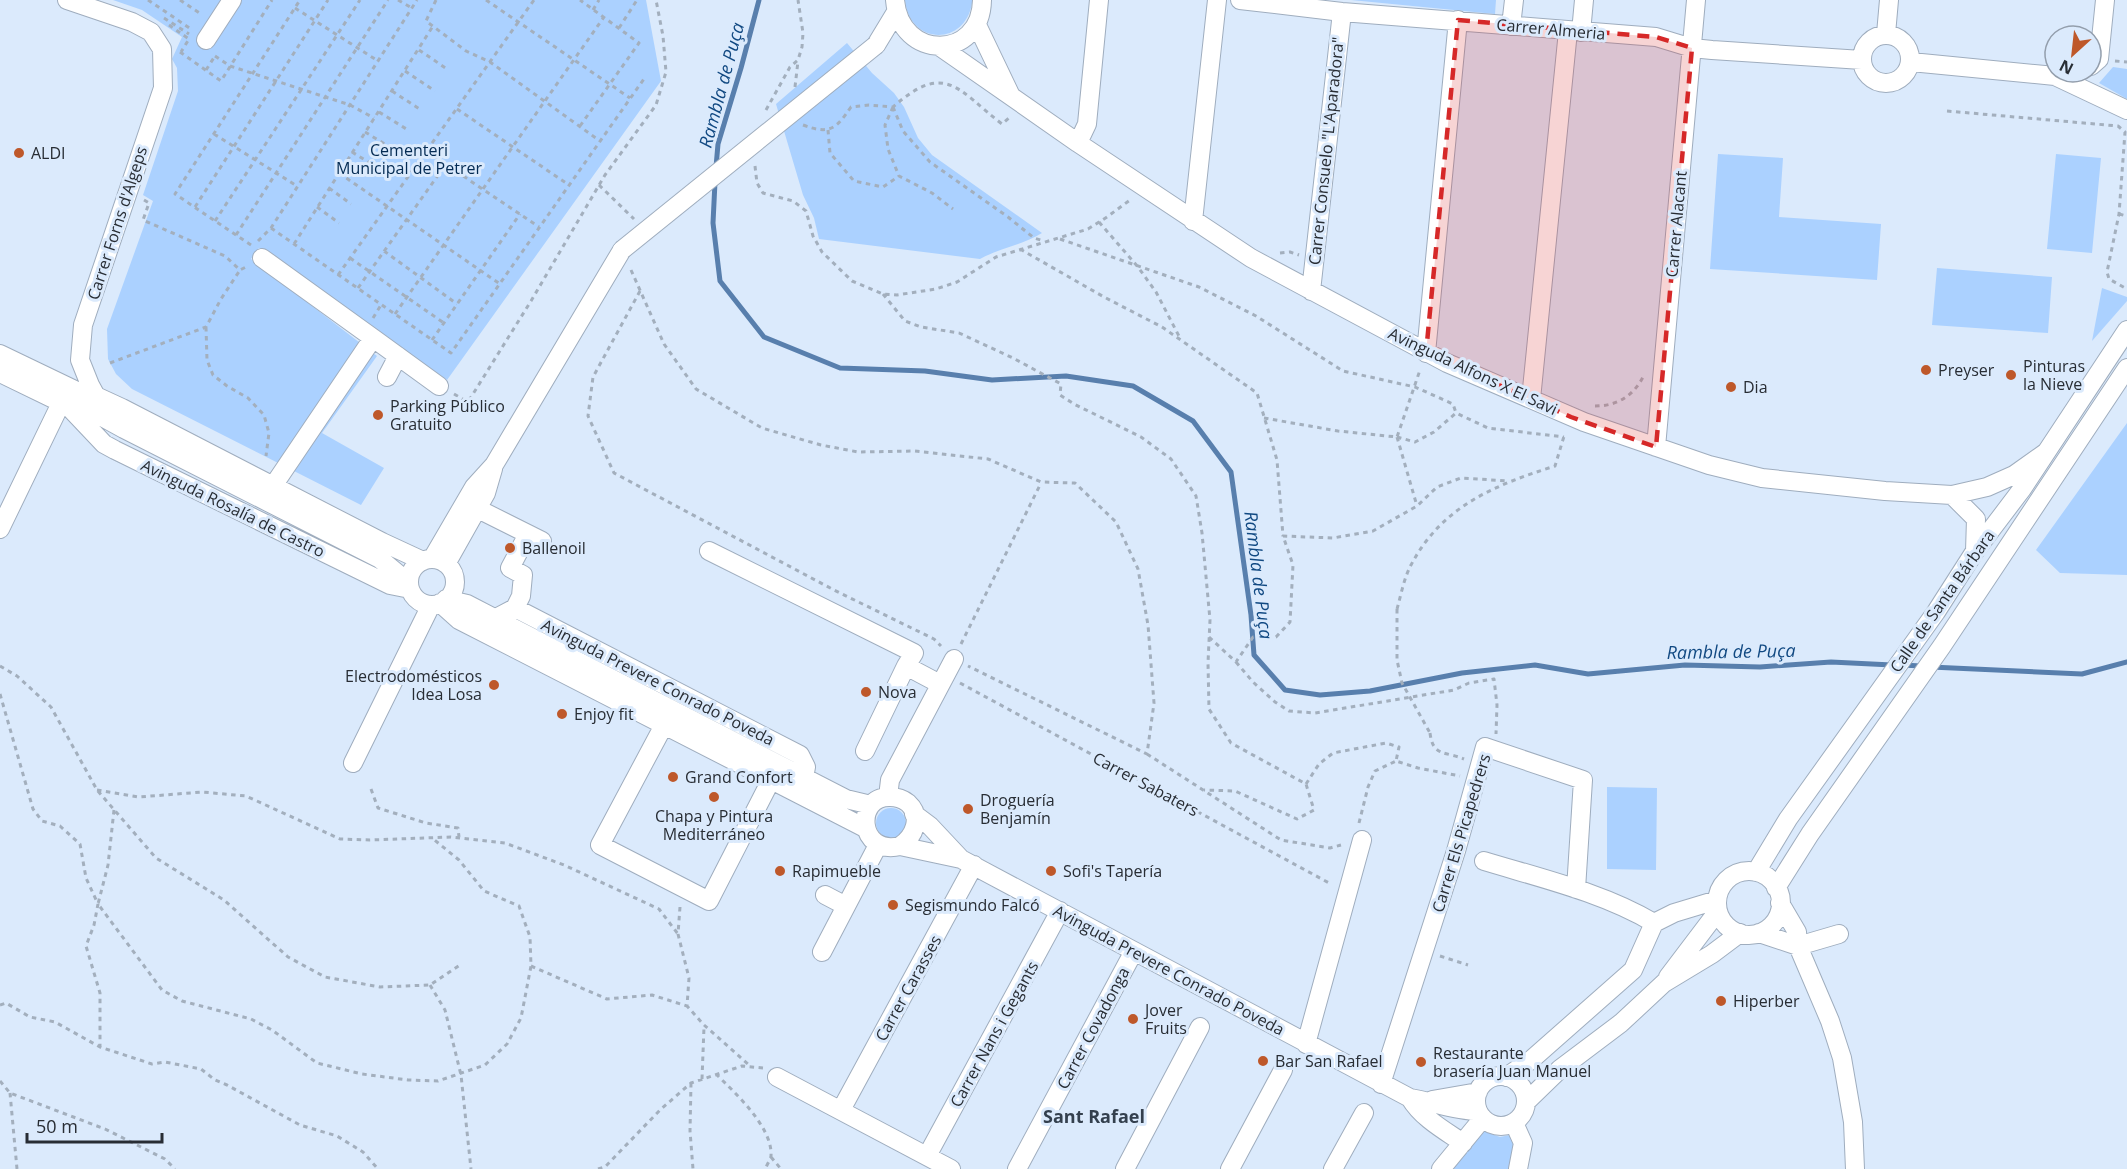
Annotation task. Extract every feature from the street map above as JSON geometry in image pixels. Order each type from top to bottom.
[{"type":"street","name":"Carrer Forns d'Algeps","points":[[67,0],[132,22],[151,32],[162,49],[163,88],[83,325],[80,360],[90,385],[77,400]]},
{"type":"street","points":[[200,38],[217,23],[232,0]]},
{"type":"street","points":[[939,46],[961,41],[977,25],[982,10],[982,0]]},
{"type":"street","points":[[1078,144],[1087,124],[1099,0]]},
{"type":"street","points":[[1193,221],[1217,0]]},
{"type":"street","name":"Carrer Almeria","points":[[1240,0],[1342,12],[1656,37],[1692,48],[1862,60]]},
{"type":"street","points":[[1511,26],[1514,0]]},
{"type":"street","points":[[1531,399],[1575,32],[1584,0]]},
{"type":"street","name":"Carrer Alacant","points":[[1656,447],[1696,0]]},
{"type":"street","points":[[1886,34],[1890,0]]},
{"type":"street","points":[[2101,24],[2105,0]]},
{"type":"street","points":[[876,45],[911,37],[902,26],[896,6]]},
{"type":"street","points":[[429,562],[474,487],[494,465],[622,250],[876,45],[896,6]]},
{"type":"street","name":"Carrer Consuelo \"L'Aparadora\"","points":[[1311,291],[1342,12]]},
{"type":"street","points":[[1426,352],[1458,20]]},
{"type":"street","name":"Avinguda Alfons X El Savi","points":[[977,25],[1012,107]]},
{"type":"street","points":[[1886,34],[1902,40],[1908,46],[1911,62],[1908,72],[1890,84],[1880,83],[1871,78],[1864,70],[1862,60],[1863,50],[1868,42],[1876,36],[1886,34]]},
{"type":"street","name":"Avinguda Alfons X El Savi","points":[[911,37],[924,44],[939,46],[1012,107],[1078,144],[1251,258],[1426,352],[1571,417],[1709,465],[1762,478],[1885,491],[1952,495],[1987,487],[2014,475],[2045,453]]},
{"type":"street","points":[[1911,62],[2043,75]]},
{"type":"street","points":[[2072,84],[2127,110]]},
{"type":"street","points":[[262,258],[439,386]]},
{"type":"street","name":"Calle de Santa Bárbara","points":[[1756,872],[1788,819],[1916,639],[1975,551],[2022,489],[2127,330]]},
{"type":"street","points":[[273,486],[373,338]]},
{"type":"street","name":"Avinguda Rosalía de Castro","points":[[0,354],[104,418],[380,559],[430,595]]},
{"type":"street","points":[[387,377],[398,356]]},
{"type":"street","name":"Calle de Santa Bárbara","points":[[1778,895],[1810,834],[1942,646],[2127,368]]},
{"type":"street","name":"Avinguda Rosalía de Castro","points":[[0,373],[77,400],[273,486],[382,542],[429,562]]},
{"type":"street","points":[[0,529],[77,400]]},
{"type":"street","name":"Avinguda Rosalía de Castro","points":[[77,400],[104,444],[114,450],[390,585],[430,595]]},
{"type":"street","points":[[494,465],[486,493],[478,509],[429,562],[411,573],[430,595],[459,620],[771,780],[867,818]]},
{"type":"street","points":[[1952,495],[1976,519],[1975,551]]},
{"type":"street","points":[[478,509],[535,538],[510,568],[523,575],[521,596],[515,608],[496,618]]},
{"type":"street","points":[[709,551],[914,653],[865,751]]},
{"type":"street","name":"Avinguda Rosalía de Castro","points":[[380,559],[429,562]]},
{"type":"street","points":[[352,764],[420,625],[430,595],[454,575],[429,562]]},
{"type":"street","name":"Avinguda Prevere Conrado Poveda","points":[[430,595],[467,604],[496,618],[846,800],[867,818]]},
{"type":"street","name":"Avinguda Prevere Conrado Poveda","points":[[515,608],[800,755],[806,767],[804,778]]},
{"type":"street","points":[[888,797],[890,780],[954,659]]},
{"type":"street","points":[[906,666],[943,680]]},
{"type":"street","points":[[664,725],[600,845],[649,871],[709,901],[771,780]]},
{"type":"street","name":"Carrer Els Picapedrers","points":[[1381,1084],[1456,851],[1485,747],[1583,780],[1576,889]]},
{"type":"street","points":[[888,797],[901,799],[907,802],[915,814],[914,833],[900,846],[892,848],[878,845],[868,835],[867,818],[878,799],[888,797]]},
{"type":"street","name":"Avinguda Prevere Conrado Poveda","points":[[915,814],[968,862]]},
{"type":"street","points":[[1306,1044],[1362,840]]},
{"type":"street","points":[[822,952],[878,845]]},
{"type":"street","name":"Avinguda Prevere Conrado Poveda","points":[[900,846],[968,862],[1410,1098],[1481,1115]]},
{"type":"street","points":[[1484,861],[1576,889],[1640,914],[1654,922]]},
{"type":"street","name":"Carrer Carasses","points":[[841,1110],[968,862]]},
{"type":"street","points":[[1664,983],[1717,906],[1721,887],[1730,877],[1742,872],[1756,872],[1768,878],[1797,932],[1798,946],[1804,955],[1830,1021],[1842,1058],[1853,1122],[1855,1169]]},
{"type":"street","points":[[825,895],[846,906]]},
{"type":"street","points":[[1759,933],[1772,924],[1779,910],[1778,895]]},
{"type":"street","points":[[1512,1080],[1531,1060],[1633,970],[1654,922],[1674,913],[1717,906]]},
{"type":"street","points":[[1717,906],[1728,927],[1740,933],[1759,933],[1798,946],[1839,934]]},
{"type":"street","name":"Carrer Nans i Gegants","points":[[927,1156],[1060,911]]},
{"type":"street","points":[[1526,1102],[1560,1069],[1621,1023],[1664,983],[1712,954],[1740,933]]},
{"type":"street","name":"Carrer Covadonga","points":[[1017,1169],[1134,951]]},
{"type":"street","points":[[1125,1169],[1200,1027]]},
{"type":"street","points":[[1512,1080],[1560,1069]]},
{"type":"street","points":[[1230,1169],[1283,1070]]},
{"type":"street","points":[[1500,1076],[1512,1080],[1525,1095],[1526,1102],[1522,1114],[1514,1123],[1497,1126],[1481,1115],[1476,1102],[1478,1092],[1489,1080],[1500,1076]]},
{"type":"street","points":[[777,1077],[951,1169]]},
{"type":"street","name":"Avinguda Prevere Conrado Poveda","points":[[1428,1101],[1478,1092]]},
{"type":"street","name":"Avinguda Prevere Conrado Poveda","points":[[1410,1098],[1416,1109],[1463,1143]]},
{"type":"street","points":[[1333,1169],[1364,1113]]},
{"type":"street","points":[[1441,1169],[1463,1143],[1481,1115]]},
{"type":"street","points":[[1514,1123],[1522,1143],[1518,1169]]},
{"type":"path","points":[[180,0],[217,23]]},
{"type":"path","points":[[188,57],[221,81],[272,0]]},
{"type":"path","points":[[300,0],[175,194],[253,246],[271,228],[417,0]]},
{"type":"path","points":[[195,207],[328,0]]},
{"type":"path","points":[[215,220],[360,0]]},
{"type":"path","points":[[236,235],[388,0]]},
{"type":"path","points":[[398,0],[412,8]]},
{"type":"path","points":[[436,0],[426,21],[466,51],[490,62],[600,141]]},
{"type":"path","points":[[486,0],[630,98]]},
{"type":"path","points":[[338,275],[534,0]]},
{"type":"path","points":[[580,0],[639,43],[580,127]]},
{"type":"path","points":[[593,10],[599,0]]},
{"type":"path","points":[[619,28],[637,0]]},
{"type":"path","points":[[468,402],[599,185],[656,105],[666,72],[663,36],[656,0]]},
{"type":"path","points":[[797,96],[795,87],[803,33],[798,0]]},
{"type":"path","points":[[295,8],[378,62]]},
{"type":"path","points":[[395,314],[604,18]]},
{"type":"path","points":[[181,52],[189,39],[162,19],[200,38]]},
{"type":"path","points":[[294,244],[433,26]]},
{"type":"path","points":[[418,50],[447,69]]},
{"type":"path","points":[[206,70],[215,56]]},
{"type":"path","points":[[765,112],[772,95],[790,67],[798,60]]},
{"type":"path","points":[[405,71],[435,91]]},
{"type":"path","points":[[253,73],[350,105],[374,118]]},
{"type":"path","points":[[271,228],[451,353],[646,76]]},
{"type":"path","points":[[953,209],[932,193],[899,176],[888,149],[885,125],[893,107],[918,88],[941,82],[956,86],[1002,124],[1012,107]]},
{"type":"path","points":[[392,91],[421,110]]},
{"type":"path","points":[[801,116],[803,125],[818,130],[828,130],[840,123],[851,107],[868,105],[893,107]]},
{"type":"path","points":[[893,107],[903,131],[930,162],[1035,238],[1046,242]]},
{"type":"path","points":[[456,109],[570,185]]},
{"type":"path","points":[[1947,111],[2118,126],[2125,132],[2119,214],[2107,272],[2109,279],[2127,289]]},
{"type":"path","points":[[379,112],[408,130]]},
{"type":"path","points":[[828,130],[830,153],[854,181],[883,188],[899,176]]},
{"type":"path","points":[[366,132],[393,149]]},
{"type":"path","points":[[214,134],[297,186]]},
{"type":"path","points":[[426,151],[540,227]]},
{"type":"path","points":[[352,152],[378,168]]},
{"type":"path","points":[[756,159],[757,183],[763,193],[793,201],[806,211],[813,236],[822,252],[852,281],[883,294],[897,295],[936,289],[957,282],[996,257],[1088,229],[1130,200]]},
{"type":"path","points":[[358,288],[446,164]]},
{"type":"path","points":[[339,173],[500,284]]},
{"type":"path","points":[[599,185],[646,230]]},
{"type":"path","points":[[329,188],[351,204]]},
{"type":"path","points":[[317,207],[339,223]]},
{"type":"path","points":[[432,340],[520,214]]},
{"type":"path","points":[[2119,214],[2127,216]]},
{"type":"path","points":[[143,220],[225,256],[240,270]]},
{"type":"path","points":[[1099,222],[1138,267],[1156,292],[1181,340]]},
{"type":"path","points":[[1059,238],[1199,287],[1256,316],[1343,371],[1414,387],[1453,404],[1456,413],[1488,428],[1564,437]]},
{"type":"path","points":[[1020,249],[1161,327],[1257,393],[1277,460],[1283,536],[1293,565],[1290,622],[1276,637],[1253,637],[1236,662]]},
{"type":"path","points":[[622,250],[664,344],[696,389],[762,428],[821,446],[858,452],[915,451],[988,459],[1041,482],[1075,483],[1116,522],[1138,569],[1148,625],[1154,703],[1147,754]]},
{"type":"path","points":[[384,251],[457,304]]},
{"type":"path","points":[[262,258],[240,270],[206,327],[207,360],[213,375],[248,398],[264,415],[269,433],[266,456]]},
{"type":"path","points":[[350,258],[444,323]]},
{"type":"path","points":[[640,291],[593,377],[588,416],[614,473],[834,590],[934,639],[954,659],[1147,754],[1281,840],[1330,848],[1362,840],[1359,825],[1371,779],[1376,771],[1396,761],[1418,768],[1478,773]]},
{"type":"path","points":[[883,294],[905,321],[921,327],[959,333],[1061,384],[1060,395],[1141,437],[1171,459],[1196,496],[1202,533],[1210,620],[1209,709],[1231,743],[1306,784],[1314,810],[1297,819],[1235,790],[1204,790]]},
{"type":"path","points":[[110,363],[206,327]]},
{"type":"path","points":[[1417,506],[1397,437],[1426,352]]},
{"type":"path","points":[[1592,406],[1612,404],[1623,400],[1638,386],[1645,372]]},
{"type":"path","points":[[1264,418],[1338,431],[1397,437],[1415,442],[1434,432],[1456,413]]},
{"type":"path","points":[[1478,773],[1461,758],[1437,751],[1431,744],[1430,733],[1402,682],[1397,660],[1397,609],[1411,565],[1433,533],[1460,507],[1509,481],[1555,466],[1571,417]]},
{"type":"path","points":[[1283,536],[1333,537],[1373,531],[1417,506],[1437,487],[1461,478],[1509,481]]},
{"type":"path","points":[[954,659],[1041,482]]},
{"type":"path","points":[[1209,637],[1236,662],[1253,682],[1289,711],[1315,712],[1454,690],[1469,683],[1494,679],[1497,728],[1494,750]]},
{"type":"path","points":[[0,666],[17,676],[51,707],[97,790],[156,858],[224,900],[288,957],[325,977],[380,987],[430,985],[460,965]]},
{"type":"path","name":"Carrer Sabaters","points":[[943,680],[1348,893]]},
{"type":"path","points":[[0,694],[33,809],[42,821],[60,826],[80,844],[86,878],[98,904],[162,990],[182,1001],[251,1019],[272,1030],[317,1063],[362,1074],[438,1081],[462,1075],[485,1065],[507,1044],[521,1018],[531,966],[530,937],[519,906],[483,891],[459,860],[432,838]]},
{"type":"path","points":[[1306,784],[1319,764],[1333,753],[1386,743],[1399,747],[1396,761]]},
{"type":"path","points":[[371,789],[378,808],[426,823],[458,828],[459,838]]},
{"type":"path","points":[[97,790],[140,797],[202,792],[246,796],[340,839],[459,838],[505,843],[564,865],[658,909],[678,934]]},
{"type":"path","points":[[100,1047],[100,993],[86,946],[94,925],[108,865],[114,810]]},
{"type":"path","points":[[681,905],[678,934],[689,978],[687,1006]]},
{"type":"path","points":[[1424,951],[1468,965]]},
{"type":"path","points":[[531,966],[607,999],[652,994],[687,1006],[704,1025],[750,1066]]},
{"type":"path","points":[[430,985],[445,1010],[462,1075],[471,1169]]},
{"type":"path","points":[[0,1005],[6,1004],[30,1017],[55,1022],[100,1047],[152,1064],[165,1062],[201,1069],[215,1080],[300,1125],[337,1136],[363,1152],[378,1169]]},
{"type":"path","points":[[702,1079],[704,1025]]},
{"type":"path","points":[[598,1169],[605,1167],[660,1110],[691,1083],[742,1065],[762,1068],[777,1077]]},
{"type":"path","points":[[716,1074],[743,1102],[769,1138],[771,1157],[765,1169]]},
{"type":"path","points":[[0,1081],[10,1092],[105,1129],[165,1159],[175,1169]]},
{"type":"path","points":[[691,1083],[690,1131],[693,1169]]},
{"type":"path","points":[[10,1092],[17,1169]]},
{"type":"path","points":[[771,1157],[781,1169]]},
{"type":"path","points":[[605,1167],[609,1169]]},
{"type":"highlighted area","points":[[1458,20],[1656,37],[1692,48],[1656,447],[1571,417],[1426,353]]},
{"type":"green space","name":"Cementeri Municipal de Petrer","points":[[113,0],[646,0],[661,81],[447,380],[259,248],[251,259],[377,356],[322,433],[384,468],[361,505],[132,389],[116,374],[108,359],[107,329],[153,201],[143,195],[178,91],[177,68],[172,59],[182,37],[142,10]]},
{"type":"green space","points":[[905,0],[972,0],[972,3],[967,17],[959,27],[949,33],[937,35],[916,26],[909,15]]},
{"type":"green space","points":[[1351,0],[1496,0],[1495,14]]},
{"type":"green space","points":[[847,43],[872,73],[894,93],[904,107],[918,138],[932,155],[1042,233],[980,259],[819,239],[814,218],[803,195],[776,104]]},
{"type":"green space","points":[[2113,67],[2127,69],[2127,99],[2101,84],[2103,84],[2103,78]]},
{"type":"green space","points":[[1718,154],[1783,158],[1779,217],[1881,224],[1877,280],[1710,269]]},
{"type":"green space","points":[[2056,154],[2101,158],[2092,253],[2047,249]]},
{"type":"green space","points":[[1937,268],[2052,277],[2048,333],[1932,325]]},
{"type":"green space","points":[[2102,288],[2127,297],[2127,301],[2092,341]]},
{"type":"green space","points":[[2127,423],[2127,575],[2060,573],[2036,550]]},
{"type":"green space","points":[[1607,787],[1657,788],[1656,870],[1607,869]]},
{"type":"green space","points":[[891,808],[902,812],[906,823],[902,834],[891,838],[880,834],[876,823],[880,812]]},
{"type":"green space","points":[[1483,1131],[1500,1137],[1510,1135],[1514,1147],[1510,1169],[1452,1169]]},
{"type":"waterway","name":"Rambla de Puça","points":[[716,167],[718,144],[759,0]]},
{"type":"waterway","name":"Rambla de Puça","points":[[715,182],[713,223],[720,281],[764,337],[840,368],[925,371],[992,380],[1066,376],[1133,386],[1193,421],[1231,472],[1251,615],[1254,655],[1285,690],[1320,695],[1370,691],[1462,673],[1535,665],[1588,674],[1685,665],[1760,667],[1831,662],[1892,665]]},
{"type":"waterway","name":"Rambla de Puça","points":[[1931,667],[2082,674],[2127,662]]},
{"type":"waterway","name":"Rambla de Puça","points":[[1901,665],[1922,666]]},
{"type":"place","name":"ALDI","points":[[19,153]]},
{"type":"place","name":"Preyser","points":[[1926,370]]},
{"type":"place","name":"Pinturas la Nieve","points":[[2011,375]]},
{"type":"place","name":"Dia","points":[[1731,387]]},
{"type":"place","name":"Parking Público Gratuito","points":[[378,415]]},
{"type":"place","name":"Ballenoil","points":[[510,548]]},
{"type":"place","name":"Electrodomésticos Idea Losa","points":[[494,685]]},
{"type":"place","name":"Nova","points":[[866,692]]},
{"type":"place","name":"Enjoy fit","points":[[562,714]]},
{"type":"place","name":"Grand Confort","points":[[673,777]]},
{"type":"place","name":"Chapa y Pintura Mediterráneo","points":[[714,797]]},
{"type":"place","name":"Droguería Benjamín","points":[[968,809]]},
{"type":"place","name":"Rapimueble","points":[[780,871]]},
{"type":"place","name":"Sofi's Tapería","points":[[1051,871]]},
{"type":"place","name":"Segismundo Falcó","points":[[893,905]]},
{"type":"place","name":"Hiperber","points":[[1721,1001]]},
{"type":"place","name":"Jover Fruits","points":[[1133,1019]]},
{"type":"place","name":"Bar San Rafael","points":[[1263,1061]]},
{"type":"place","name":"Restaurante brasería Juan Manuel","points":[[1421,1062]]},
{"type":"district","name":"Sant Rafael","points":[[1094,1116]]}]
